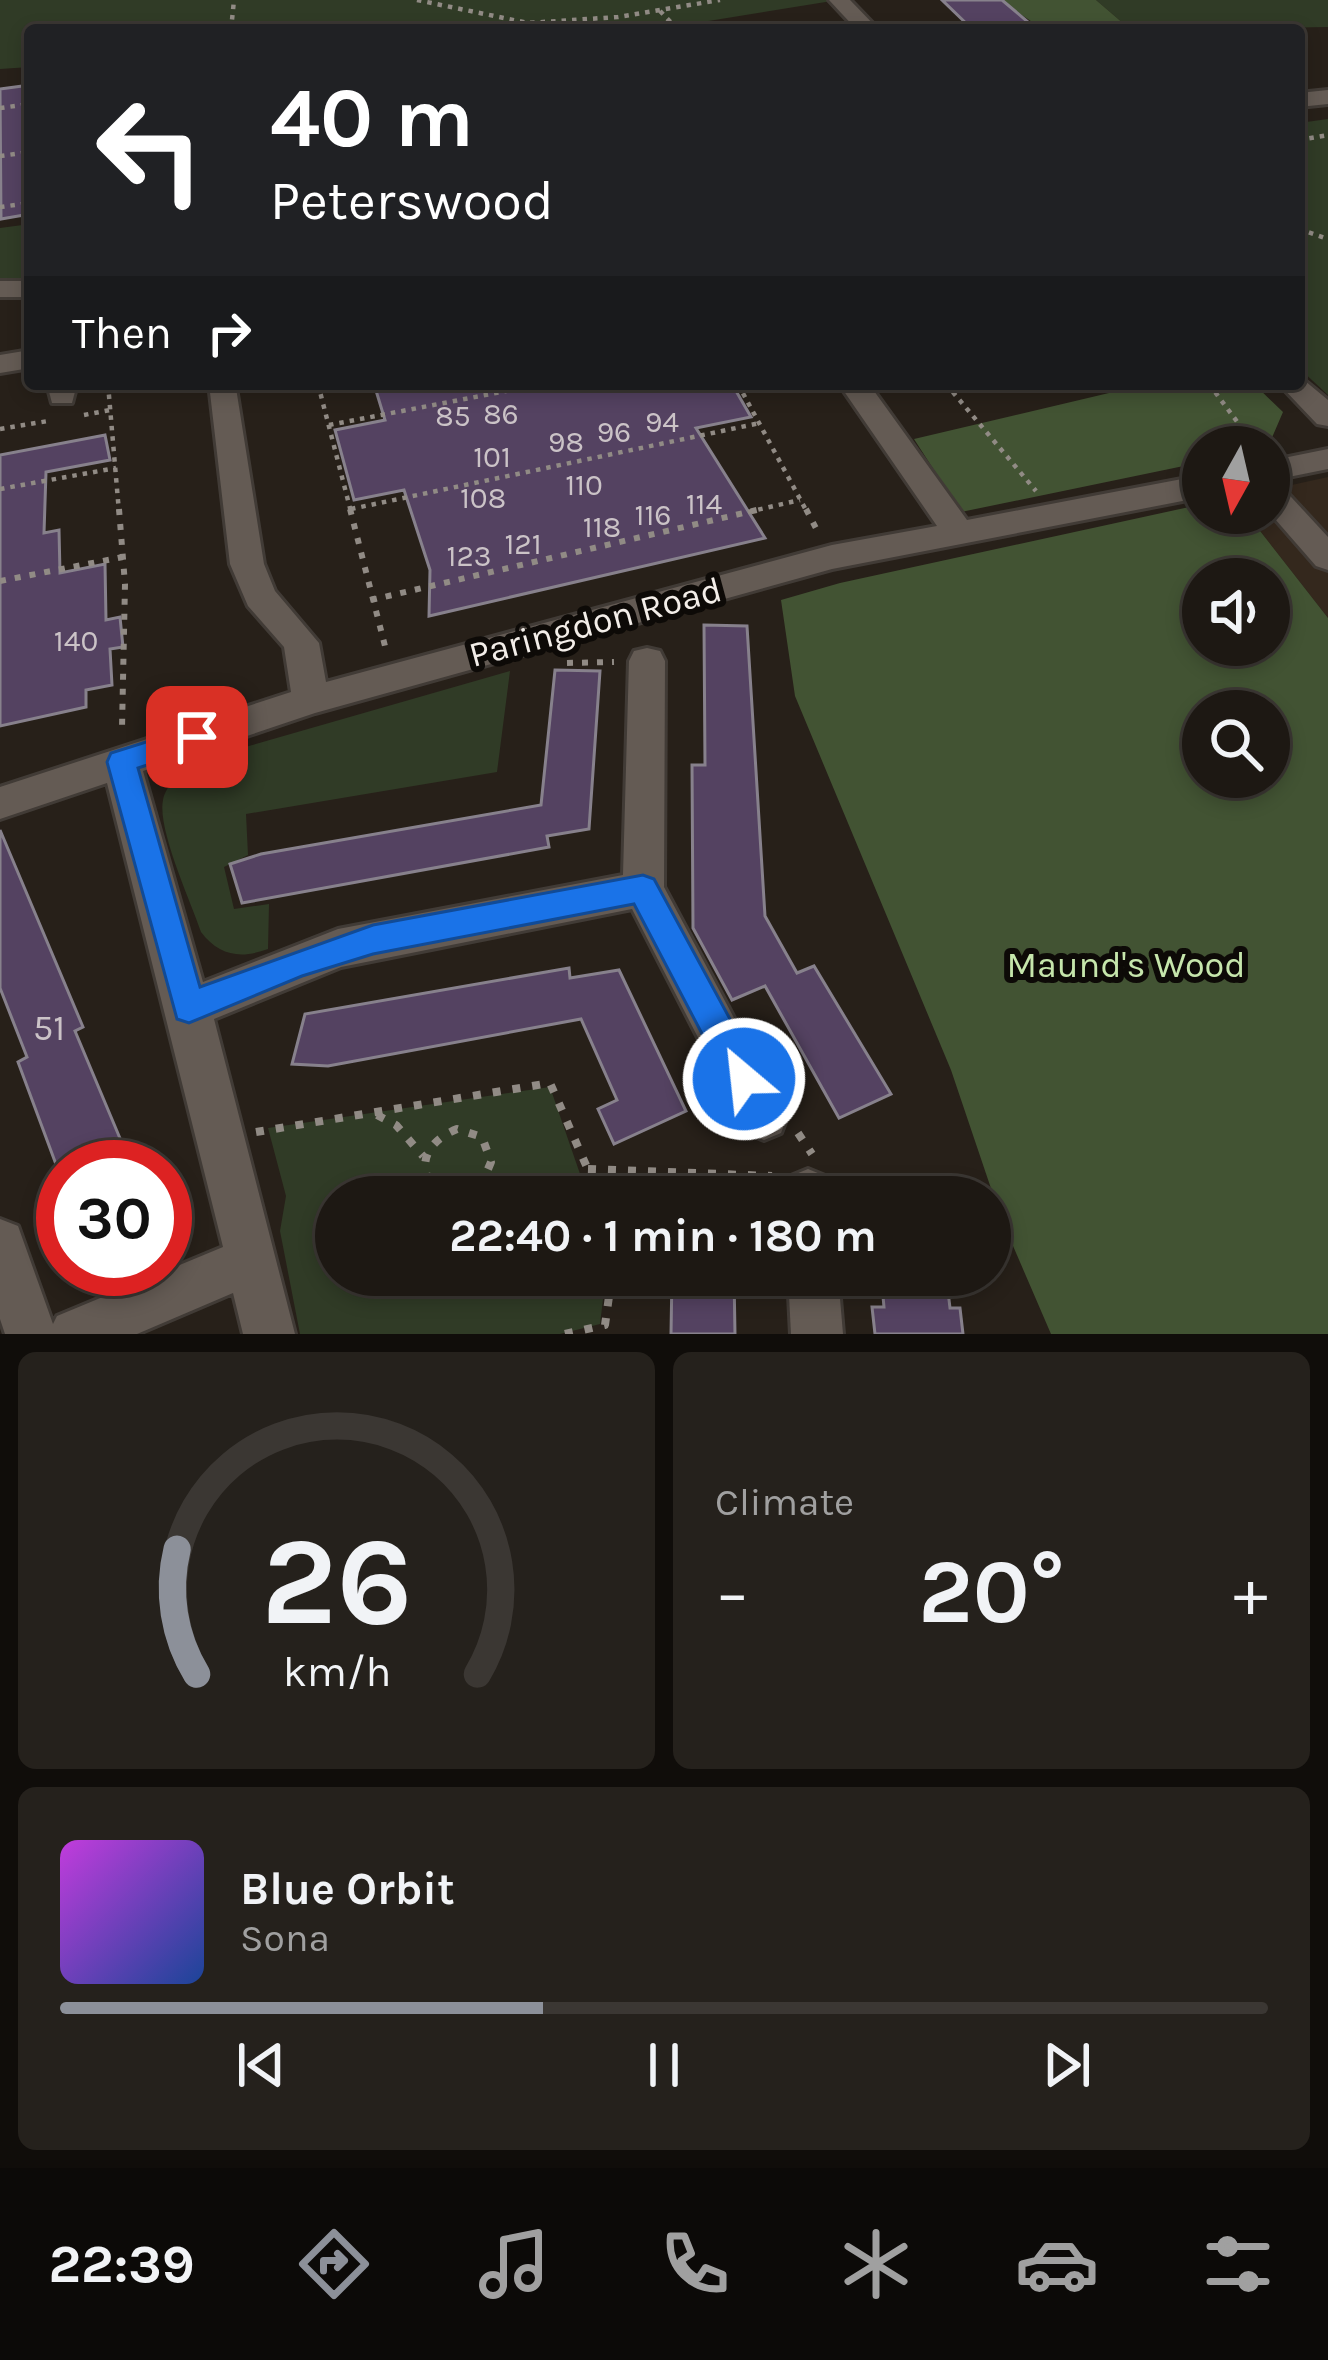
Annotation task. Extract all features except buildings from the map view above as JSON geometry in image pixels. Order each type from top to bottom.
[{"type":"street","points":[[839,0],[863,24]]},
{"type":"street","points":[[221,390],[248,564],[260,597],[301,643],[311,700]]},
{"type":"street","points":[[858,390],[957,530]]},
{"type":"street","points":[[1300,390],[1328,417]]},
{"type":"street","points":[[1290,467],[1328,458]]},
{"type":"street","name":"Paringdon Road","points":[[0,803],[311,700],[832,557],[1182,490]]},
{"type":"street","points":[[1290,515],[1328,558]]},
{"type":"street","points":[[647,661],[643,889],[764,1117]]},
{"type":"street","points":[[122,762],[189,1008],[269,1334]]},
{"type":"street","points":[[189,1008],[297,963],[373,939],[643,889]]},
{"type":"street","points":[[0,1244],[31,1334]]},
{"type":"street","points":[[76,1334],[250,1261]]},
{"type":"street","points":[[815,1296],[818,1334]]},
{"type":"path","points":[[417,0],[521,22],[720,0]]},
{"type":"path","points":[[660,10],[673,24]]},
{"type":"path","points":[[109,390],[123,556],[122,762]]},
{"type":"path","points":[[320,390],[394,676]]},
{"type":"path","points":[[329,425],[512,390]]},
{"type":"path","points":[[741,390],[832,557]]},
{"type":"path","points":[[951,390],[1055,512]]},
{"type":"path","points":[[1213,390],[1240,426]]},
{"type":"path","points":[[351,509],[760,423]]},
{"type":"path","points":[[0,489],[116,467]]},
{"type":"path","points":[[371,600],[800,500]]},
{"type":"path","points":[[0,581],[123,556]]},
{"type":"path","points":[[220,1138],[550,1083],[591,1176]]},
{"type":"path","points":[[374,1114],[396,1125],[423,1156],[426,1176]]},
{"type":"path","points":[[764,1117],[787,1121],[815,1152],[789,1165],[796,1176]]},
{"type":"path","points":[[423,1156],[429,1145],[450,1131],[468,1130],[482,1138],[491,1162],[486,1176]]},
{"type":"path","points":[[588,1169],[749,1176]]},
{"type":"path","points":[[565,1334],[605,1324],[609,1296]]},
{"type":"shaded area","points":[[1328,477],[1328,618],[1290,569],[1290,558],[1281,558],[1262,534],[1290,534],[1290,485]]},
{"type":"green space","points":[[0,0],[838,0],[690,24],[24,24],[24,67],[0,69]]},
{"type":"green space","points":[[1000,0],[1096,0],[1124,24],[1035,24]]},
{"type":"green space","points":[[1096,0],[1328,0],[1328,27],[1124,24]]},
{"type":"green space","points":[[1328,119],[1328,395],[1305,374],[1305,122]]},
{"type":"green space","points":[[24,225],[24,282],[0,280],[0,228]]},
{"type":"green space","points":[[1122,390],[1260,390],[1283,412],[1277,426],[1182,426],[1182,466],[961,512],[914,439]]},
{"type":"green space","name":"Maund's Wood","points":[[1182,509],[1182,534],[1262,534],[1281,558],[1182,558],[1182,666],[1290,666],[1290,569],[1328,618],[1328,1334],[1051,1334],[1011,1241],[1011,1176],[987,1176],[951,1070],[795,696],[781,600]]},
{"type":"green space","points":[[510,671],[497,772],[246,814],[248,855],[224,867],[234,909],[269,904],[268,949],[231,953],[201,932],[162,813],[167,789],[193,762]]},
{"type":"green space","points":[[550,1087],[581,1176],[315,1176],[315,1296],[603,1296],[600,1324],[560,1334],[300,1334],[280,1231],[286,1196],[268,1128]]},
{"type":"route","points":[[197,737],[122,762],[189,1008],[338,948],[643,889],[744,1079]]}]
